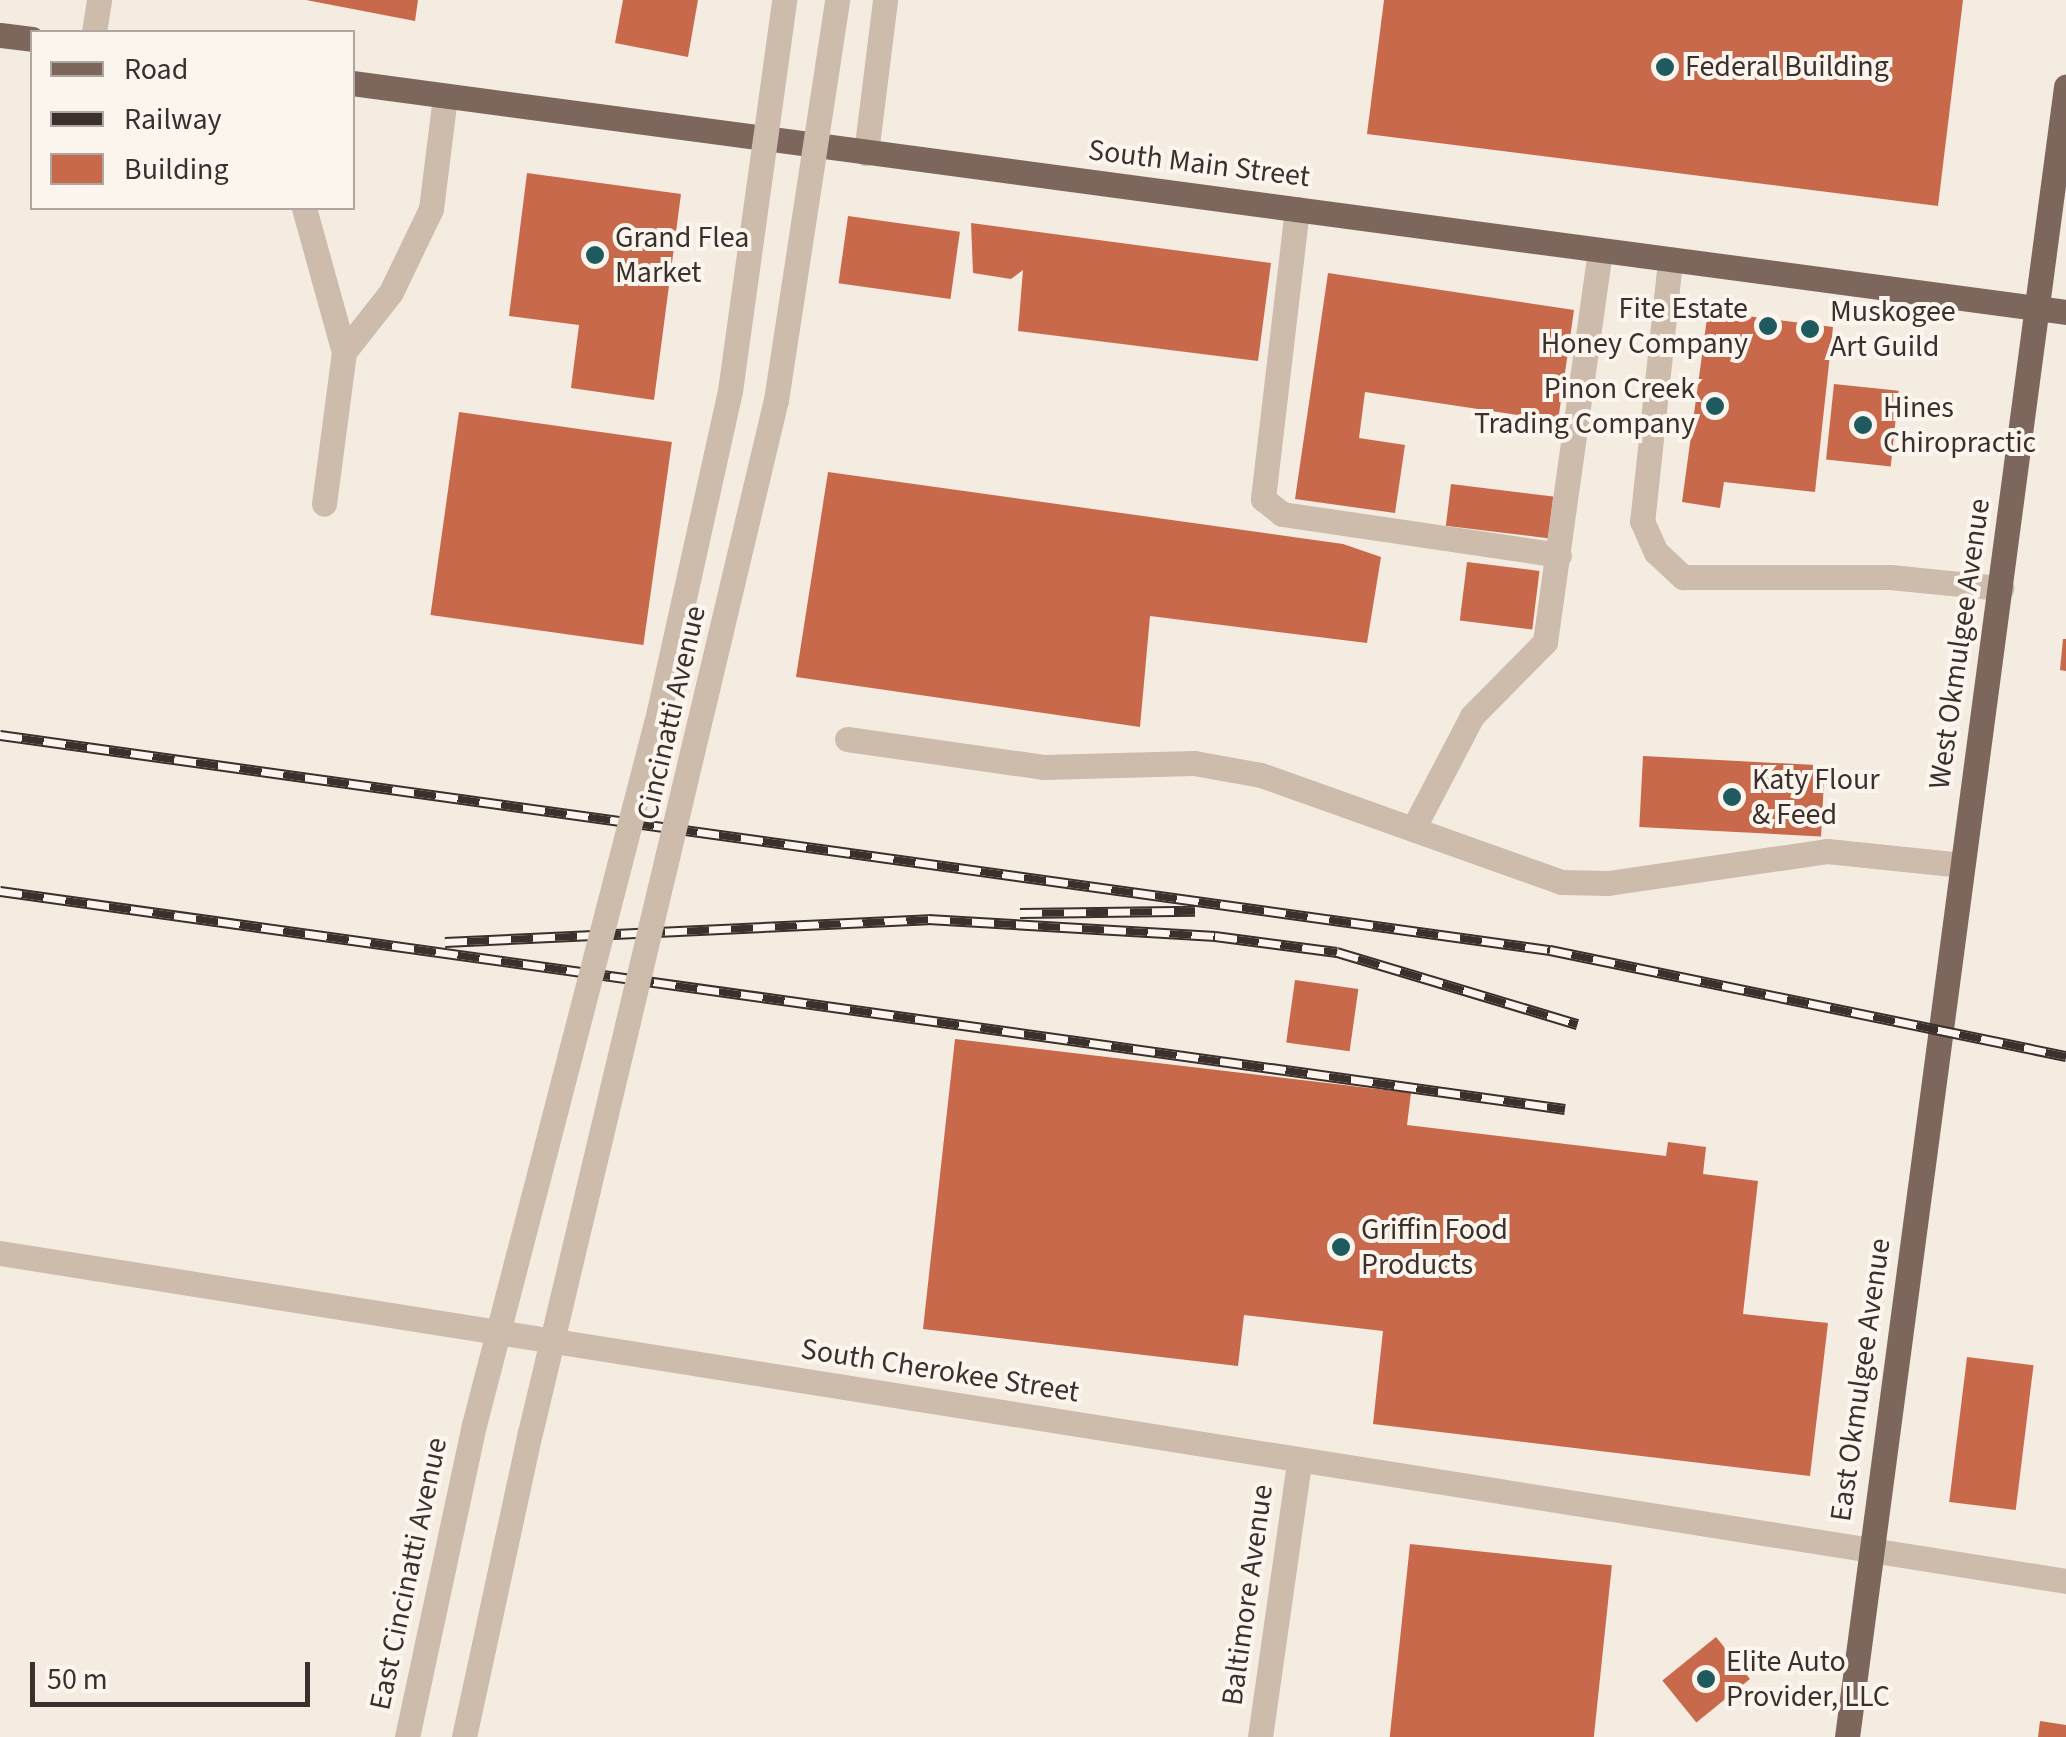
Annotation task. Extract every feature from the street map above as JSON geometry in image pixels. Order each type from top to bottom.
[{"type":"main road","points":[[0,35],[30,39]]},
{"type":"main road","name":"South Main Street","points":[[355,82],[2066,312]]},
{"type":"main road","name":"West Okmulgee Avenue","points":[[1939,1031],[2066,86]]},
{"type":"main road","name":"East Okmulgee Avenue","points":[[1847,1737],[1939,1031]]},
{"type":"street","points":[[94,30],[98,0]]},
{"type":"street","name":"Cincinatti Avenue","points":[[474,1425],[660,711],[726,410],[784,0]]},
{"type":"street","name":"Cincinatti Avenue","points":[[464,1737],[530,1434],[772,418],[836,0]]},
{"type":"street","points":[[866,153],[885,0]]},
{"type":"street","points":[[344,352],[391,292],[431,209],[445,96]]},
{"type":"street","points":[[305,210],[344,352],[324,504]]},
{"type":"street","points":[[1298,210],[1262,498],[1282,514],[1559,555]]},
{"type":"street","points":[[1413,829],[1472,716],[1544,642],[1600,251]]},
{"type":"street","points":[[1670,261],[1642,521],[1656,552],[1683,577],[1890,577],[2001,588]]},
{"type":"street","points":[[847,739],[1044,767],[1194,763],[1261,775],[1562,882],[1608,884],[1827,851],[1962,866]]},
{"type":"street","name":"South Cherokee Street","points":[[0,1252],[1299,1463],[2066,1581]]},
{"type":"street","name":"East Cincinatti Avenue","points":[[407,1737],[474,1425]]},
{"type":"street","name":"Baltimore Avenue","points":[[1260,1737],[1299,1463]]},
{"type":"building","points":[[306,0],[418,0],[415,21]]},
{"type":"building","points":[[623,0],[698,0],[688,57],[615,43]]},
{"type":"building","name":"Federal Building","points":[[1384,0],[1963,0],[1938,206],[1367,134]]},
{"type":"building","name":"Grand Flea Market","points":[[527,173],[681,194],[654,400],[571,388],[579,325],[509,316]]},
{"type":"building","points":[[848,216],[960,232],[950,299],[839,283]]},
{"type":"building","points":[[971,223],[1271,263],[1258,361],[1018,331],[1023,270],[1011,279],[973,273]]},
{"type":"building","points":[[1328,273],[1574,310],[1558,421],[1365,392],[1359,438],[1405,445],[1395,513],[1295,499]]},
{"type":"building","points":[[1708,311],[1833,327],[1815,492],[1724,482],[1720,508],[1682,502]]},
{"type":"building","name":"Hines Chiropractic","points":[[1834,384],[1899,391],[1891,466],[1826,460]]},
{"type":"building","points":[[459,412],[672,442],[643,645],[430,615]]},
{"type":"building","points":[[828,472],[1343,544],[1381,557],[1367,643],[1150,616],[1140,727],[796,677]]},
{"type":"building","points":[[1451,484],[1553,497],[1548,538],[1446,526]]},
{"type":"building","points":[[1467,562],[1539,571],[1532,629],[1460,621]]},
{"type":"building","points":[[2066,639],[2066,671],[2060,670]]},
{"type":"building","name":"Katy Flour & Feed","points":[[1643,756],[1825,766],[1821,836],[1639,827]]},
{"type":"building","points":[[1295,980],[1358,989],[1350,1051],[1286,1042]]},
{"type":"building","name":"Griffin Food Products","points":[[955,1039],[1411,1093],[1407,1125],[1666,1156],[1668,1142],[1706,1147],[1703,1174],[1758,1181],[1743,1314],[1828,1323],[1810,1476],[1373,1424],[1383,1331],[1244,1315],[1238,1366],[923,1329]]},
{"type":"building","points":[[1967,1357],[2034,1365],[2016,1510],[1949,1502]]},
{"type":"building","points":[[1410,1544],[1612,1565],[1594,1737],[1390,1737]]},
{"type":"building","name":"Elite Auto Provider, LLC","points":[[1716,1637],[1750,1679],[1696,1722],[1662,1680]]},
{"type":"building","points":[[2040,1721],[2066,1725],[2066,1737],[2038,1737]]},
{"type":"railway","points":[[0,735],[1550,950],[2066,1056]]},
{"type":"railway","points":[[0,891],[1565,1109]]},
{"type":"railway","points":[[1020,913],[1195,911]]},
{"type":"railway","points":[[445,942],[928,919],[1215,936],[1337,952],[1577,1024]]},
{"type":"place","name":"Federal Building","points":[[1665,67]]},
{"type":"place","name":"Grand Flea Market","points":[[595,255]]},
{"type":"place","name":"Fite Estate Honey Company","points":[[1768,326]]},
{"type":"place","name":"Muskogee Art Guild","points":[[1810,329]]},
{"type":"place","name":"Pinon Creek Trading Company","points":[[1715,406]]},
{"type":"place","name":"Hines Chiropractic","points":[[1863,425]]},
{"type":"place","name":"Katy Flour & Feed","points":[[1732,797]]},
{"type":"place","name":"Griffin Food Products","points":[[1341,1247]]},
{"type":"place","name":"Elite Auto Provider, LLC","points":[[1706,1679]]}]
